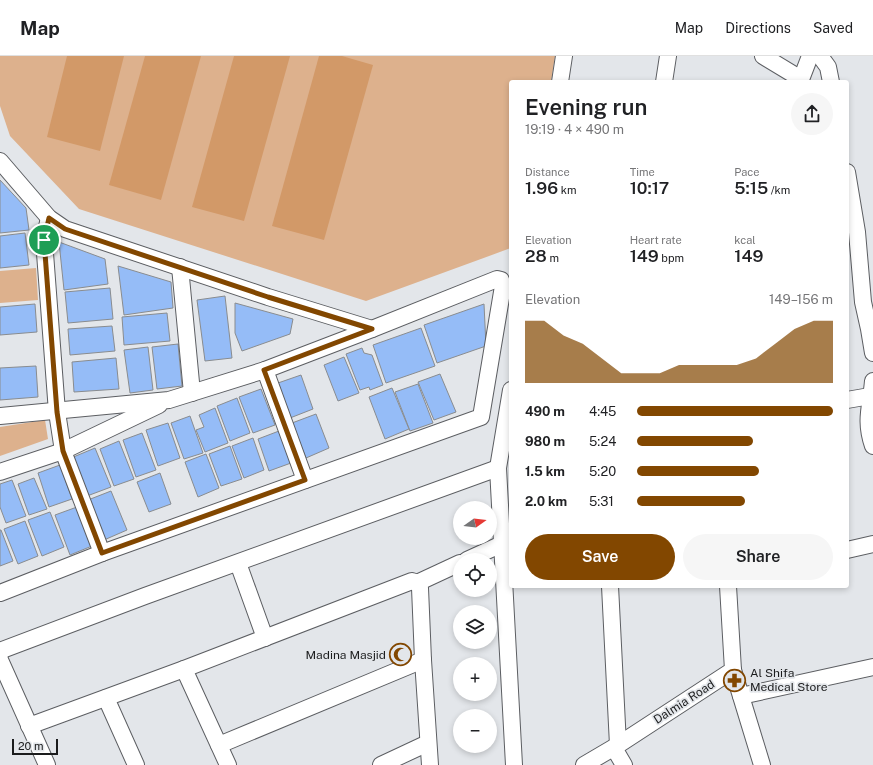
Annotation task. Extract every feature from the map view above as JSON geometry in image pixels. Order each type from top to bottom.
[{"type":"street","points":[[560,80],[564,56]]},
{"type":"street","points":[[664,80],[668,56]]},
{"type":"street","points":[[763,56],[801,80],[810,56]]},
{"type":"street","points":[[820,56],[828,68],[831,80]]},
{"type":"street","points":[[0,161],[49,218],[65,229],[372,329]]},
{"type":"street","points":[[849,184],[857,232],[863,302],[870,329],[873,353]]},
{"type":"street","points":[[49,218],[44,240],[57,412],[63,451],[102,553]]},
{"type":"street","points":[[180,267],[192,393]]},
{"type":"street","points":[[0,472],[63,451],[169,400],[264,370],[497,279],[501,280],[503,286],[481,417],[102,553],[0,593]]},
{"type":"street","points":[[264,370],[305,480]]},
{"type":"street","points":[[849,399],[872,388],[871,415],[868,427],[873,446]]},
{"type":"street","points":[[0,416],[57,412],[169,400]]},
{"type":"street","points":[[509,408],[503,462],[502,544],[514,765]]},
{"type":"street","points":[[0,654],[2,650],[503,462]]},
{"type":"street","points":[[482,553],[502,544]]},
{"type":"street","points":[[849,550],[873,544]]},
{"type":"street","points":[[238,562],[265,638]]},
{"type":"street","points":[[29,726],[184,670],[412,581],[417,582],[453,566]]},
{"type":"street","points":[[417,582],[420,588],[430,765]]},
{"type":"street","points":[[610,588],[616,747],[624,765]]},
{"type":"street","points":[[728,588],[733,670],[762,765]]},
{"type":"street","points":[[0,660],[47,765]]},
{"type":"street","points":[[219,745],[423,660]]},
{"type":"street","points":[[741,696],[873,667]]},
{"type":"street","points":[[184,670],[228,765]]},
{"type":"street","name":"Dalmia Road","points":[[584,765],[616,747],[733,670]]},
{"type":"street","points":[[106,698],[136,765]]},
{"type":"street","points":[[381,765],[428,743]]},
{"type":"shaded area","points":[[0,56],[555,56],[551,80],[509,80],[509,249],[366,301],[79,209],[10,136],[0,106]]},
{"type":"shaded area","points":[[67,56],[124,56],[100,151],[47,137]]},
{"type":"shaded area","points":[[145,56],[201,56],[161,200],[109,185]]},
{"type":"shaded area","points":[[234,56],[290,56],[244,221],[192,207]]},
{"type":"shaded area","points":[[319,56],[342,56],[373,65],[324,240],[272,226]]},
{"type":"shaded area","points":[[36,268],[38,300],[0,303],[0,271]]},
{"type":"shaded area","points":[[45,420],[48,439],[0,456],[0,427]]},
{"type":"building","points":[[0,180],[26,208],[29,230],[0,233]]},
{"type":"building","points":[[25,233],[29,265],[0,268],[0,236]]},
{"type":"building","points":[[59,242],[105,259],[108,284],[64,290]]},
{"type":"building","points":[[118,266],[171,282],[173,308],[124,315]]},
{"type":"building","points":[[110,288],[113,319],[68,323],[65,292]]},
{"type":"building","points":[[225,296],[232,358],[205,361],[197,300]]},
{"type":"building","points":[[235,303],[293,319],[290,334],[242,351],[235,333]]},
{"type":"building","points":[[35,304],[37,332],[0,335],[0,307]]},
{"type":"building","points":[[484,304],[486,346],[437,363],[424,325]]},
{"type":"building","points":[[167,313],[170,341],[124,345],[122,317]]},
{"type":"building","points":[[112,326],[115,351],[70,355],[68,329]]},
{"type":"building","points":[[421,328],[435,366],[386,383],[373,345]]},
{"type":"building","points":[[178,344],[182,386],[157,389],[152,347]]},
{"type":"building","points":[[148,347],[153,390],[130,393],[124,350]]},
{"type":"building","points":[[362,348],[364,353],[372,355],[383,385],[370,390],[369,387],[360,390],[346,354]]},
{"type":"building","points":[[344,357],[359,393],[338,401],[324,365]]},
{"type":"building","points":[[116,358],[119,389],[74,392],[72,362]]},
{"type":"building","points":[[36,366],[38,397],[0,400],[0,368]]},
{"type":"building","points":[[440,374],[456,412],[434,420],[418,382]]},
{"type":"building","points":[[301,375],[313,409],[290,418],[278,383]]},
{"type":"building","points":[[418,384],[433,423],[410,431],[395,392]]},
{"type":"building","points":[[392,388],[409,429],[385,439],[369,397]]},
{"type":"building","points":[[261,389],[275,425],[253,433],[239,397]]},
{"type":"building","points":[[237,398],[250,433],[230,441],[217,406]]},
{"type":"building","points":[[215,408],[228,443],[205,452],[196,430],[204,427],[199,415]]},
{"type":"building","points":[[316,414],[329,448],[306,458],[292,423]]},
{"type":"building","points":[[190,416],[203,453],[184,459],[171,423]]},
{"type":"building","points":[[168,423],[180,458],[158,466],[146,430]]},
{"type":"building","points":[[279,431],[291,463],[269,471],[258,439]]},
{"type":"building","points":[[142,433],[156,470],[136,477],[123,440]]},
{"type":"building","points":[[253,438],[264,470],[244,478],[232,446]]},
{"type":"building","points":[[119,441],[134,479],[114,486],[100,449]]},
{"type":"building","points":[[230,446],[242,479],[221,486],[209,454]]},
{"type":"building","points":[[95,448],[111,487],[87,496],[71,458]]},
{"type":"building","points":[[206,454],[219,488],[198,497],[185,462]]},
{"type":"building","points":[[60,465],[72,499],[49,507],[38,473]]},
{"type":"building","points":[[160,473],[171,504],[149,512],[137,482]]},
{"type":"building","points":[[34,478],[47,509],[29,515],[18,484]]},
{"type":"building","points":[[12,480],[26,516],[6,523],[0,507],[0,484]]},
{"type":"building","points":[[111,491],[127,530],[104,540],[88,500]]},
{"type":"building","points":[[77,507],[92,546],[70,555],[55,515]]},
{"type":"building","points":[[50,512],[64,547],[42,556],[28,520]]},
{"type":"building","points":[[25,521],[38,556],[18,564],[4,529]]},
{"type":"building","points":[[0,530],[13,561],[0,566]]},
{"type":"place","name":"Madina Masjid","points":[[401,655]]},
{"type":"place","name":"Al Shifa Medical Store","points":[[734,680]]},
{"type":"route","points":[[49,218],[65,229],[268,297],[372,329],[264,370],[305,480],[102,553],[63,451],[57,412],[44,240],[49,218]]}]
